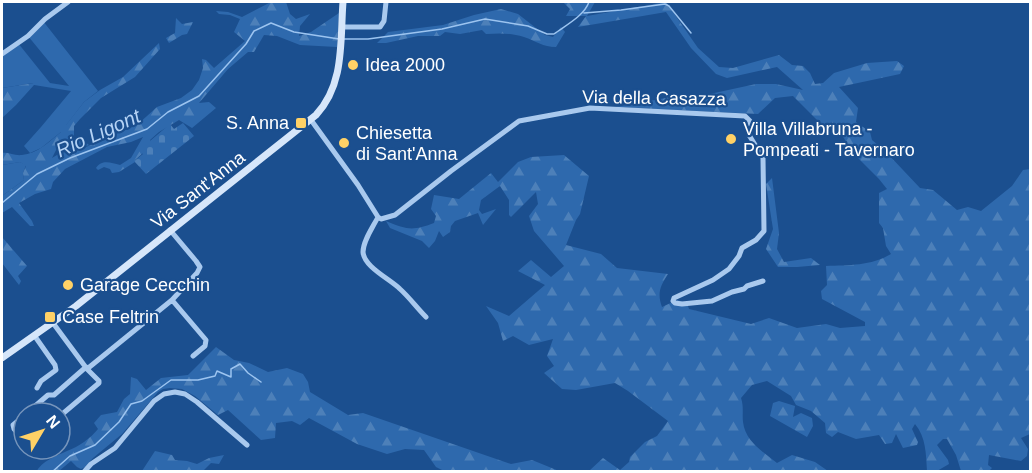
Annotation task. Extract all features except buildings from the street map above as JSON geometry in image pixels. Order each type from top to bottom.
[{"type":"main road","name":"Via Sant'Anna","points":[[2,358],[53,323],[311,120],[325,104],[337,77],[343,2]]},
{"type":"street","points":[[2,54],[28,36],[45,19],[68,2]]},
{"type":"street","points":[[342,27],[379,28],[384,19],[386,2]]},
{"type":"street","name":"Via della Casazza","points":[[378,217],[381,219],[395,215],[519,122],[590,108],[746,116],[750,122],[749,135],[763,158],[764,231],[756,240],[742,249],[729,269],[712,280],[674,298],[673,301],[682,304],[712,301],[763,281]]},
{"type":"street","points":[[311,120],[378,217],[365,243],[363,252],[366,259],[374,270],[399,287],[426,317]]},
{"type":"street","points":[[41,401],[48,395],[54,395],[172,300],[197,273],[200,267],[170,230]]},
{"type":"street","points":[[172,300],[206,340],[205,346],[193,356]]},
{"type":"street","points":[[53,323],[99,381],[72,406]]},
{"type":"street","points":[[34,335],[55,365],[56,370],[41,381],[37,388]]},
{"type":"street","points":[[84,471],[115,448],[154,401],[164,394],[174,392],[185,394],[197,402],[247,445]]},
{"type":"green space","points":[[271,2],[286,2],[290,14],[296,19],[310,14],[300,26],[299,36],[311,32],[339,13],[337,47],[300,45],[277,36],[264,35],[254,52],[248,52],[228,69],[199,103],[209,102],[216,108],[192,128],[179,120],[159,132],[150,140],[152,144],[135,162],[119,172],[112,173],[110,169],[104,167],[98,170],[96,168],[104,163],[120,165],[131,158],[143,137],[107,147],[65,169],[53,182],[51,189],[35,194],[19,203],[34,226],[30,226],[12,207],[2,213],[2,196],[24,180],[23,173],[26,166],[20,162],[2,165],[2,153],[28,154],[43,146],[61,132],[59,123],[66,125],[84,102],[123,77],[159,43],[160,49],[135,77],[101,98],[80,119],[74,126],[74,135],[65,147],[56,150],[52,158],[62,152],[72,153],[137,125],[157,107],[181,98],[192,90],[203,68],[202,59],[214,68],[245,41],[234,32],[240,19],[219,14],[216,11],[242,17]]},
{"type":"green space","points":[[563,2],[595,2],[587,16],[666,2],[698,48],[719,67],[733,68],[779,55],[792,65],[803,66],[810,73],[815,84],[823,83],[834,73],[867,63],[897,61],[904,66],[900,74],[839,87],[858,108],[856,122],[870,132],[872,140],[920,188],[933,190],[957,210],[968,207],[981,211],[1012,186],[1023,170],[1030,169],[1030,434],[1021,438],[1028,449],[1027,456],[1021,461],[989,455],[988,465],[992,468],[989,471],[961,471],[956,455],[947,439],[943,439],[937,445],[949,464],[937,471],[927,471],[923,440],[915,424],[912,429],[918,442],[917,445],[903,448],[896,434],[892,443],[885,444],[879,435],[856,439],[838,432],[832,437],[826,433],[825,423],[811,411],[796,405],[791,396],[767,381],[752,385],[741,398],[744,429],[747,435],[777,463],[792,455],[815,462],[828,471],[589,471],[603,458],[620,470],[645,442],[657,436],[668,421],[615,383],[576,390],[562,389],[544,373],[554,366],[547,356],[553,339],[529,345],[513,336],[503,341],[498,323],[486,306],[509,316],[545,285],[518,271],[531,260],[551,277],[564,266],[534,231],[529,216],[538,204],[536,192],[511,217],[509,200],[500,186],[481,200],[479,210],[482,214],[496,209],[483,225],[478,213],[455,221],[450,232],[443,237],[439,231],[429,248],[422,241],[390,228],[386,221],[410,228],[434,223],[436,216],[431,209],[434,195],[459,199],[491,173],[498,182],[518,162],[531,157],[564,155],[589,176],[580,214],[566,245],[601,254],[617,268],[668,274],[660,290],[662,307],[677,300],[687,303],[689,309],[751,324],[769,318],[797,328],[826,324],[840,328],[865,326],[865,322],[822,299],[821,291],[827,285],[826,266],[868,263],[891,254],[886,246],[883,228],[879,223],[879,193],[887,189],[850,150],[844,138],[832,126],[821,124],[793,96],[775,98],[758,114],[616,107],[677,96],[705,95],[756,84],[776,84],[803,90],[777,67],[727,78],[716,74],[691,48],[666,12],[578,27],[586,16],[566,16],[570,9]]},
{"type":"green space","points":[[501,9],[518,14],[545,35],[553,37],[561,27],[565,32],[556,47],[515,35],[486,34],[482,30],[460,34],[445,32],[440,36],[418,36],[377,43],[388,32],[443,25]]},
{"type":"green space","points":[[176,18],[182,24],[193,22],[187,34],[169,43],[166,38],[175,33]]},
{"type":"green space","points":[[43,21],[98,91],[84,102],[61,132],[41,148],[30,153],[24,146],[71,91],[33,83],[2,88],[2,54],[18,43],[50,83],[69,86],[28,36]]},
{"type":"green space","points":[[34,83],[16,105],[2,118],[2,88]]},
{"type":"green space","points":[[183,123],[194,136],[146,174],[134,161],[151,144],[150,141],[170,124],[174,129]]},
{"type":"green space","points":[[78,136],[89,145],[72,153],[62,152]]},
{"type":"green space","points":[[20,162],[26,165],[23,173],[24,180],[2,196],[2,165]]},
{"type":"green space","points":[[772,178],[779,233],[777,249],[784,262],[811,258],[820,265],[778,267],[766,249],[773,229],[766,184]]},
{"type":"green space","points":[[2,237],[27,266],[18,276],[21,281],[19,285],[2,263]]},
{"type":"green space","points":[[216,347],[234,360],[249,363],[268,372],[287,368],[303,374],[310,392],[348,415],[363,413],[511,464],[532,460],[559,471],[444,471],[436,467],[424,450],[405,449],[387,454],[357,444],[309,418],[300,425],[292,421],[276,423],[275,438],[261,440],[228,410],[218,415],[195,396],[182,389],[170,388],[158,392],[122,434],[85,467],[81,469],[71,461],[72,449],[92,436],[98,429],[94,423],[101,415],[117,412],[124,399],[130,394],[131,377],[137,379],[146,390],[161,378],[188,375]]},
{"type":"green space","points":[[779,401],[795,406],[793,417],[801,413],[812,418],[813,426],[807,437],[770,416],[773,403]]},
{"type":"green space","points":[[155,451],[172,455],[175,460],[197,464],[209,458],[224,455],[219,464],[211,463],[203,471],[142,471]]},
{"type":"green space","points":[[71,461],[59,471],[36,472],[46,462]]},
{"type":"waterway","name":"Rio Ligont","points":[[344,39],[368,39],[442,29],[485,19],[528,26],[547,34],[554,34],[579,16],[589,2]]},
{"type":"waterway","points":[[584,13],[665,4],[691,33]]},
{"type":"waterway","name":"Rio Ligont","points":[[2,203],[37,174],[70,158],[147,129],[168,112],[199,96],[246,44],[254,31],[271,23],[294,32],[339,39]]},
{"type":"waterway","points":[[52,472],[70,456],[95,445],[119,422],[131,404],[142,401],[171,380],[198,380],[215,376],[217,371],[231,377],[231,369],[240,364],[261,382]]},
{"type":"place","name":"Idea 2000","points":[[353,65]]},
{"type":"place","name":"S. Anna","points":[[301,123]]},
{"type":"place","name":"Villa Villabruna - Pompeati - Tavernaro","points":[[731,139]]},
{"type":"place","name":"Chiesetta di Sant'Anna","points":[[344,143]]},
{"type":"place","name":"Garage Cecchin","points":[[68,285]]},
{"type":"place","name":"Case Feltrin","points":[[50,317]]}]
